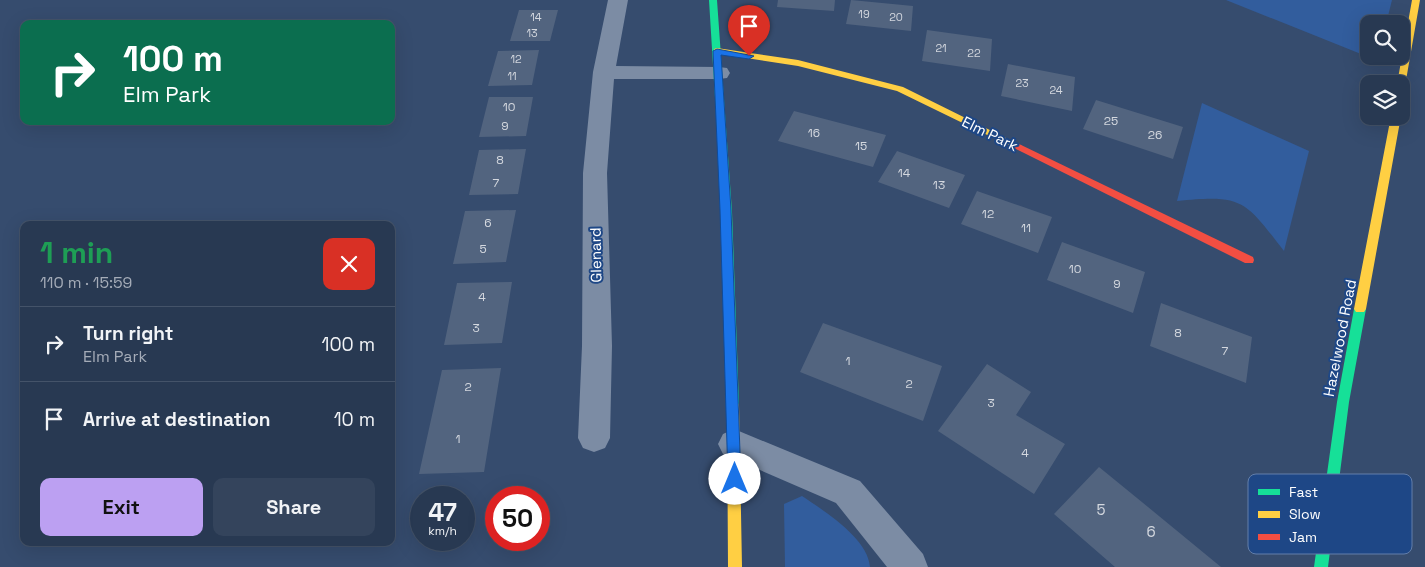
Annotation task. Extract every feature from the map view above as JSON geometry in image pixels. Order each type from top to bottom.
[{"type":"main road","points":[[712,0],[719,73],[734,444],[735,567]]},
{"type":"main road","points":[[1403,75],[1416,0]]},
{"type":"main road","name":"Elm Park","points":[[717,51],[798,63],[900,89],[1248,260]]},
{"type":"main road","name":"Hazelwood Road","points":[[1333,474],[1343,402],[1394,125]]},
{"type":"main road","name":"Hazelwood Road","points":[[1321,567],[1323,554]]},
{"type":"street","name":"Glenard","points":[[594,438],[597,346],[595,173],[604,72],[618,0]]},
{"type":"street","points":[[604,72],[719,73]]},
{"type":"street","points":[[734,444],[848,492],[910,567]]},
{"type":"shaded area","points":[[1226,0],[1392,0],[1388,15],[1360,15],[1360,54]]},
{"type":"shaded area","points":[[1202,103],[1309,151],[1284,251],[1251,211],[1241,205],[1216,199],[1177,201]]},
{"type":"shaded area","points":[[802,496],[844,526],[862,546],[870,567],[785,567],[784,504]]},
{"type":"building","points":[[778,0],[835,0],[834,11],[777,7]]},
{"type":"building","points":[[851,0],[913,6],[911,31],[846,24]]},
{"type":"building","points":[[519,10],[558,10],[550,41],[510,41]]},
{"type":"building","points":[[927,30],[992,39],[990,71],[922,61]]},
{"type":"building","points":[[539,50],[532,85],[488,86],[498,51]]},
{"type":"building","points":[[1008,64],[1075,77],[1072,111],[1001,96]]},
{"type":"building","points":[[489,97],[533,97],[526,136],[479,137]]},
{"type":"building","points":[[1096,100],[1183,127],[1173,159],[1083,129]]},
{"type":"building","points":[[794,111],[886,135],[873,167],[778,141]]},
{"type":"building","points":[[526,149],[518,194],[469,195],[479,150]]},
{"type":"building","points":[[897,151],[965,175],[949,208],[878,182]]},
{"type":"building","points":[[977,191],[1052,217],[1038,253],[961,224]]},
{"type":"building","points":[[516,210],[506,262],[453,264],[465,211]]},
{"type":"building","points":[[1062,242],[1145,272],[1133,313],[1047,280]]},
{"type":"building","points":[[512,282],[502,343],[444,345],[457,283]]},
{"type":"building","points":[[1161,303],[1252,337],[1246,383],[1150,346]]},
{"type":"building","points":[[823,323],[942,366],[923,421],[800,372]]},
{"type":"building","points":[[987,364],[1031,392],[1016,415],[1065,444],[1034,494],[938,431]]},
{"type":"building","points":[[501,368],[484,472],[419,474],[442,370]]},
{"type":"building","points":[[1099,467],[1221,567],[1115,567],[1054,514]]},
{"type":"traffic: fast","points":[[713,0],[727,212],[733,405]]},
{"type":"traffic: fast","points":[[1333,474],[1343,402],[1360,309]]},
{"type":"traffic: fast","points":[[1321,567],[1323,554]]},
{"type":"traffic: slow","points":[[1403,75],[1416,0]]},
{"type":"traffic: slow","points":[[717,51],[798,63],[900,89],[1017,146]]},
{"type":"traffic: slow","points":[[1360,309],[1394,125]]},
{"type":"traffic: slow","points":[[733,405],[735,567]]},
{"type":"traffic: jam","points":[[1017,146],[1249,260]]},
{"type":"route","points":[[735,479],[717,51],[749,56]]}]
